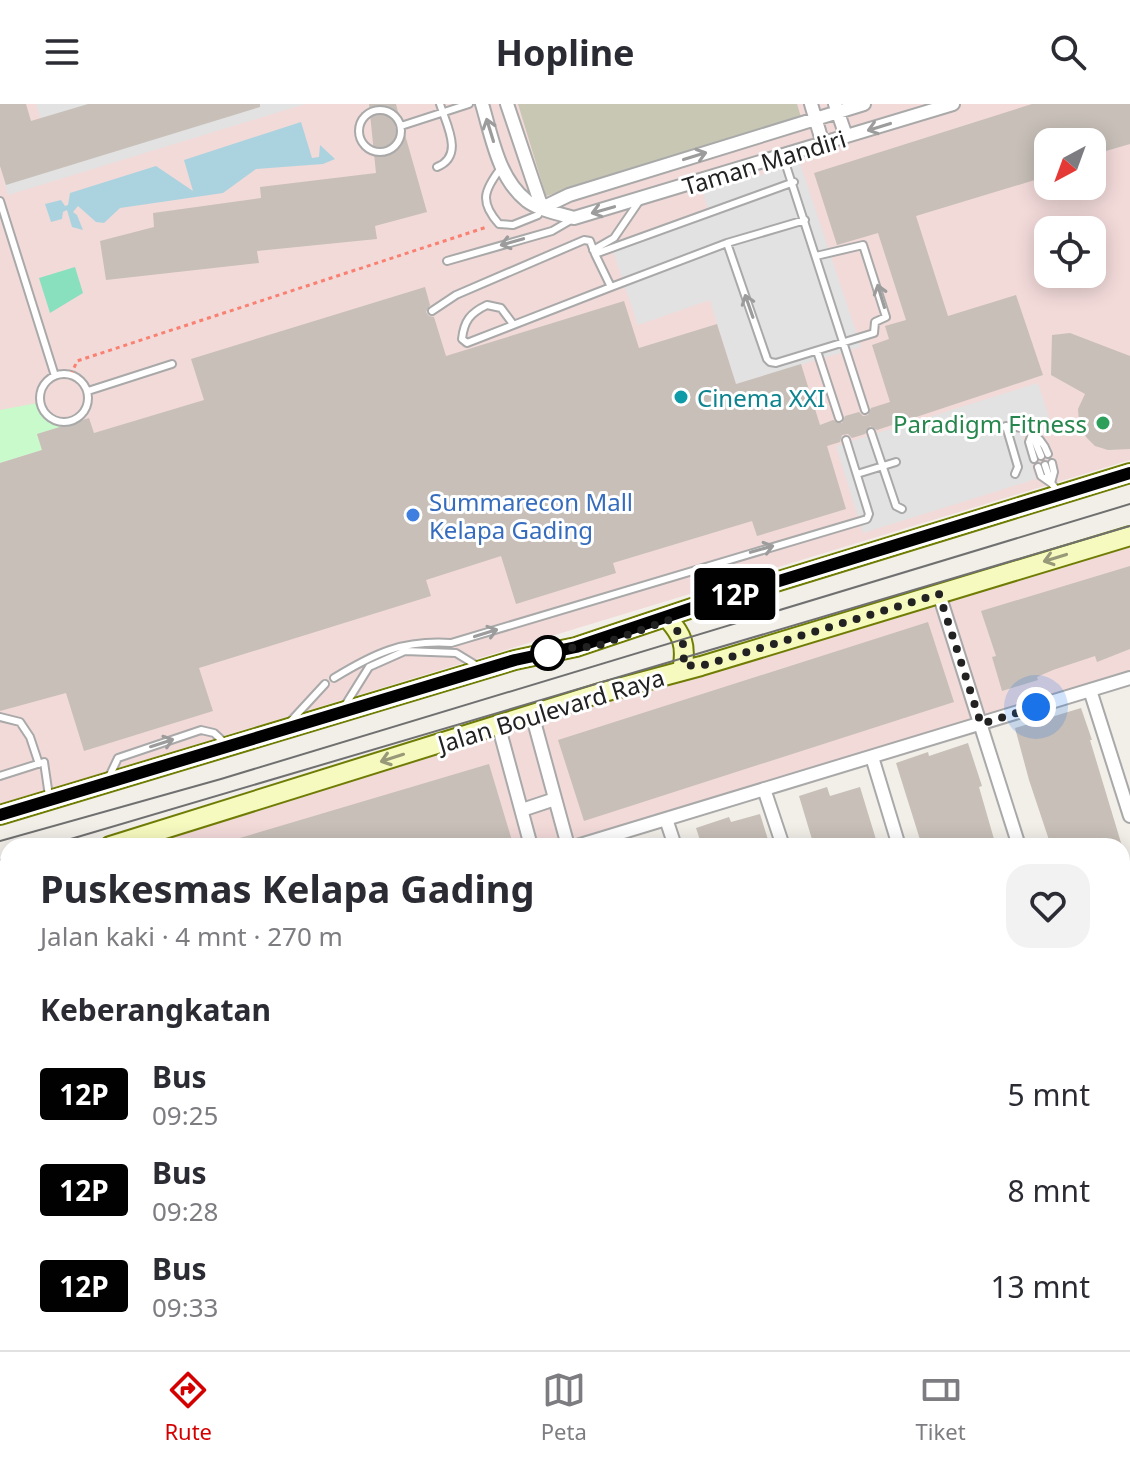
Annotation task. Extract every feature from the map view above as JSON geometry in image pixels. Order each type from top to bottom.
[{"type":"main road","points":[[0,815],[485,670],[576,647],[1058,488],[1130,473]]},
{"type":"main road","name":"Jalan Boulevard Raya","points":[[135,838],[692,665],[1130,536]]},
{"type":"main road","points":[[576,647],[594,647],[688,610]]},
{"type":"main road","points":[[669,620],[679,631],[692,665]]},
{"type":"street","points":[[482,104],[501,168],[528,202],[574,218]]},
{"type":"street","points":[[507,104],[542,208]]},
{"type":"street","points":[[811,104],[823,144]]},
{"type":"street","name":"Taman Mandiri","points":[[542,208],[569,195],[816,119],[836,108],[864,104]]},
{"type":"street","name":"Taman Mandiri","points":[[574,218],[953,104]]},
{"type":"street","points":[[836,108],[846,136]]},
{"type":"street","points":[[939,594],[1017,838]]},
{"type":"street","points":[[603,838],[1130,678]]},
{"type":"street","points":[[1090,690],[1130,816]]},
{"type":"street","points":[[532,714],[566,838]]},
{"type":"street","points":[[498,724],[529,838]]},
{"type":"street","points":[[872,757],[897,838]]},
{"type":"street","points":[[764,789],[780,838]]},
{"type":"street","points":[[522,810],[555,799]]},
{"type":"street","points":[[666,819],[672,838]]},
{"type":"lane","points":[[375,109],[386,110],[396,116],[401,126],[401,137],[395,146],[385,152],[374,151],[364,145],[359,135],[359,124],[365,115],[375,109],[393,104]]},
{"type":"lane","points":[[437,167],[450,158],[452,150],[440,104]]},
{"type":"lane","points":[[401,126],[469,104]]},
{"type":"lane","points":[[783,156],[794,182],[865,410]]},
{"type":"lane","points":[[501,168],[490,181],[484,197],[489,213],[499,224],[513,225],[538,215],[542,208]]},
{"type":"lane","points":[[594,252],[794,182]]},
{"type":"lane","points":[[594,252],[614,238],[640,200]]},
{"type":"lane","points":[[0,201],[55,376]]},
{"type":"lane","points":[[447,261],[552,231],[574,218]]},
{"type":"lane","points":[[513,324],[501,308],[487,305],[470,315],[462,339],[467,343],[727,243],[805,220]]},
{"type":"lane","points":[[432,311],[456,295],[584,240],[590,241],[611,287]]},
{"type":"lane","points":[[727,243],[767,359],[776,363],[876,332],[875,322],[886,317],[866,247],[860,244],[816,256]]},
{"type":"lane","points":[[817,351],[839,418]]},
{"type":"lane","points":[[88,391],[172,364]]},
{"type":"lane","points":[[71,375],[78,378],[88,391],[87,407],[83,414],[70,422],[54,420],[40,401],[43,386],[55,376],[71,375]]},
{"type":"lane","points":[[1006,426],[1018,467],[1015,474]]},
{"type":"lane","points":[[997,428],[1013,426],[1032,434],[1044,442],[1041,456],[1029,442],[1032,434]]},
{"type":"lane","points":[[871,432],[896,506],[902,509]]},
{"type":"lane","points":[[334,678],[369,657],[401,645],[451,643],[867,519],[869,514],[846,440]]},
{"type":"lane","points":[[857,474],[896,462]]},
{"type":"lane","points":[[1045,465],[1058,488]]},
{"type":"lane","points":[[451,643],[456,653]]},
{"type":"lane","points":[[341,714],[369,667],[405,651],[456,653],[485,670]]},
{"type":"lane","points":[[281,731],[325,684]]},
{"type":"lane","points":[[0,717],[20,722],[30,737],[39,764]]},
{"type":"lane","points":[[0,776],[45,763],[50,799]]},
{"type":"path","points":[[71,375],[77,361],[499,224]]},
{"type":"shaded area","points":[[0,104],[1130,104],[1130,460],[0,804]]},
{"type":"shaded area","points":[[36,104],[305,104],[8,195],[0,165],[50,148]]},
{"type":"shaded area","points":[[518,104],[797,104],[801,117],[546,196]]},
{"type":"shaded area","points":[[800,163],[861,347],[736,384],[710,300],[638,325],[610,243],[709,212],[703,193]]},
{"type":"shaded area","points":[[1038,383],[1051,424],[1022,434],[1036,479],[863,533],[836,446]]},
{"type":"shaded area","points":[[1130,541],[1130,677],[602,838],[165,838]]},
{"type":"green space","points":[[75,267],[83,293],[50,313],[39,278]]},
{"type":"green space","points":[[43,402],[61,427],[37,434],[42,450],[0,463],[0,410]]},
{"type":"water","points":[[301,122],[312,158],[319,157],[320,145],[335,159],[323,164],[256,169],[223,193],[120,208],[104,223],[96,222],[78,206],[73,212],[83,230],[72,227],[67,210],[63,212],[62,219],[51,222],[45,204],[61,200],[65,206],[68,205],[70,193],[156,166],[193,191],[184,160]]},
{"type":"building","points":[[0,104],[26,104],[31,121],[88,104],[260,104],[260,107],[6,185],[0,166]]},
{"type":"building","points":[[369,104],[396,104],[400,120],[395,127],[399,132],[404,131],[427,212],[375,226],[377,239],[257,251],[259,263],[106,280],[100,241],[154,227],[153,213],[261,198],[260,187],[376,173]]},
{"type":"building","name":"Summarecon Mall Kelapa Gading","points":[[1032,104],[1130,104],[1130,144],[1106,151],[1106,128],[1034,128],[1034,180],[916,216],[948,316],[1016,295],[1043,375],[877,430],[870,426],[865,434],[852,438],[848,434],[842,435],[840,442],[827,446],[846,509],[757,536],[752,521],[613,563],[616,573],[516,604],[501,556],[426,580],[431,596],[199,668],[213,711],[84,751],[66,693],[0,711],[0,463],[42,450],[37,434],[89,418],[94,433],[204,400],[191,359],[425,287],[430,305],[426,312],[434,317],[446,356],[624,301],[639,348],[717,324],[736,384],[801,364],[820,425],[833,420],[842,423],[845,416],[859,412],[863,416],[868,415],[871,408],[890,402],[872,345],[889,339],[885,326],[906,320],[878,233],[837,245],[814,173]]},
{"type":"building","points":[[1070,333],[1130,356],[1130,449],[1108,450],[1095,446],[1079,423],[1078,409],[1085,394],[1051,375],[1052,335]]},
{"type":"building","points":[[1130,566],[1130,649],[1097,662],[1095,656],[1002,691],[992,657],[996,656],[981,611]]},
{"type":"building","points":[[928,622],[954,702],[584,821],[558,740]]},
{"type":"building","points":[[1081,708],[1120,838],[1048,838],[1015,728]]},
{"type":"building","points":[[968,743],[994,838],[919,838],[896,763],[928,752],[929,756]]},
{"type":"building","points":[[489,764],[511,838],[240,838]]},
{"type":"building","points":[[827,787],[830,796],[860,787],[876,838],[812,838],[799,796]]},
{"type":"building","points":[[760,814],[768,838],[699,838],[696,828],[729,817],[731,822]]},
{"type":"tram line","points":[[11,838],[221,779],[1130,504]]},
{"type":"tram line","points":[[74,838],[1130,526]]},
{"type":"bus line","name":"12P","points":[[0,815],[515,660],[576,647],[704,604],[1130,473]]},
{"type":"place","name":"Cinema XXI","points":[[681,397]]},
{"type":"place","name":"Paradigm Fitness","points":[[1103,423]]},
{"type":"place","name":"Summarecon Mall Kelapa Gading","points":[[413,515]]},
{"type":"route","points":[[548,653],[594,647],[669,620],[679,631],[686,648],[683,665],[701,666],[939,594],[981,724],[1036,707]]}]
